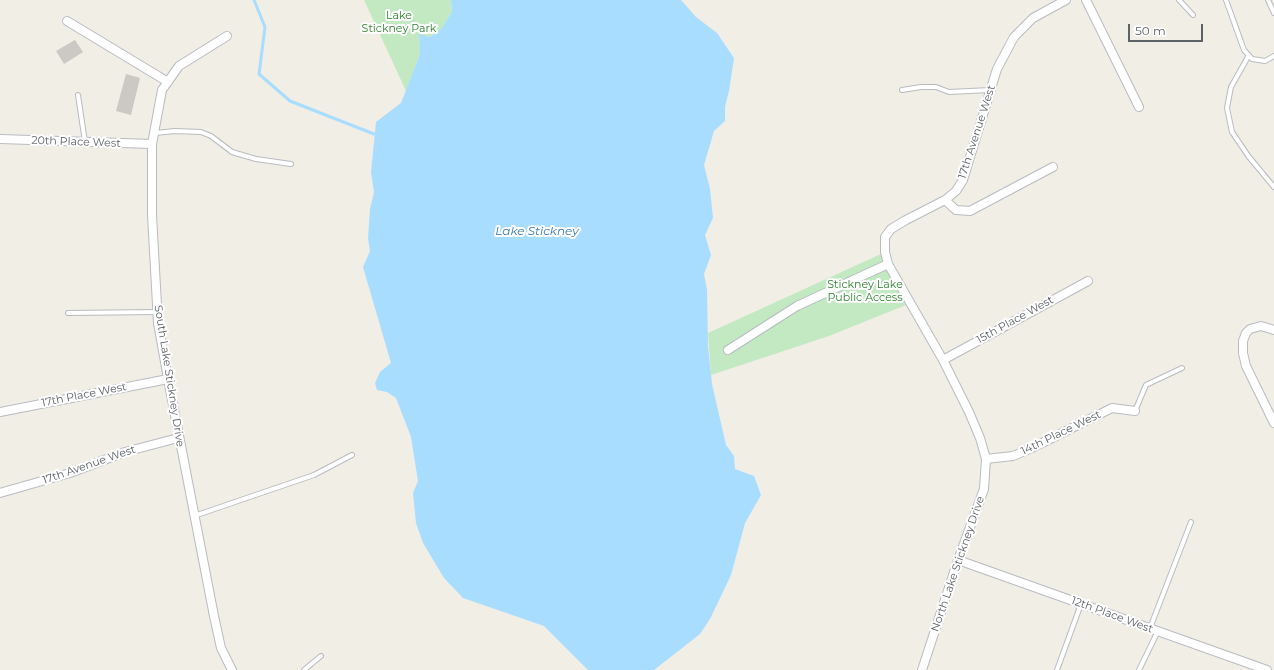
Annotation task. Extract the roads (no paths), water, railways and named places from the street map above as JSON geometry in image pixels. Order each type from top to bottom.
[{"type":"street","name":"17th Avenue West","points":[[888,264],[885,252],[885,236],[891,229],[945,200],[956,191],[963,180],[997,69],[1014,38],[1033,18],[1066,0]]},
{"type":"street","points":[[1086,0],[1139,107]]},
{"type":"street","points":[[67,21],[168,82]]},
{"type":"street","name":"South Lake Stickney Drive","points":[[227,36],[179,66],[162,90],[152,144],[152,215],[157,312],[168,379],[178,438],[214,616],[221,648],[228,669]]},
{"type":"street","name":"20th Place West","points":[[0,140],[152,144]]},
{"type":"street","points":[[945,200],[956,210],[970,211],[1053,167]]},
{"type":"street","points":[[728,350],[797,306],[888,264]]},
{"type":"street","name":"North Lake Stickney Drive","points":[[888,264],[942,360],[969,412],[980,438],[986,460],[984,489],[958,560],[922,670]]},
{"type":"street","name":"15th Place West","points":[[942,360],[1088,281]]},
{"type":"street","points":[[1274,330],[1261,326],[1250,329],[1246,333],[1243,341],[1243,353],[1246,366],[1274,423]]},
{"type":"street","name":"17th Place West","points":[[0,412],[168,379]]},
{"type":"street","name":"14th Place West","points":[[986,460],[1013,456],[1026,451],[1112,408],[1135,411]]},
{"type":"street","name":"17th Avenue West","points":[[0,493],[70,473],[125,452],[178,438]]},
{"type":"street","name":"12th Place West","points":[[958,560],[1266,670]]},
{"type":"lane","points":[[1179,0],[1193,15]]},
{"type":"lane","points":[[1226,0],[1244,50],[1252,59],[1265,61],[1274,56]]},
{"type":"lane","points":[[1268,0],[1274,13]]},
{"type":"lane","points":[[1249,55],[1231,87],[1227,108],[1232,132],[1249,158],[1274,188]]},
{"type":"lane","points":[[902,90],[921,87],[936,87],[949,92],[990,90]]},
{"type":"lane","points":[[78,95],[85,142]]},
{"type":"lane","points":[[155,133],[175,131],[201,132],[211,136],[232,152],[256,159],[291,164]]},
{"type":"lane","points":[[68,313],[157,312]]},
{"type":"lane","points":[[1135,411],[1146,385],[1182,368]]},
{"type":"lane","points":[[194,516],[314,475],[352,455]]},
{"type":"lane","points":[[1149,628],[1191,522]]},
{"type":"lane","points":[[1057,670],[1081,604]]},
{"type":"lane","points":[[1139,670],[1158,631]]},
{"type":"lane","points":[[304,670],[321,656]]},
{"type":"water","name":"Lake Stickney","points":[[451,0],[681,0],[696,17],[717,33],[734,58],[725,107],[725,121],[714,131],[704,165],[710,189],[713,218],[705,235],[711,255],[704,274],[707,290],[708,346],[712,384],[726,445],[734,456],[735,469],[754,476],[761,495],[745,523],[731,575],[710,619],[700,634],[654,670],[588,670],[544,626],[463,598],[444,578],[423,543],[416,523],[413,493],[418,481],[411,437],[396,398],[387,392],[377,390],[375,383],[380,372],[391,363],[363,267],[370,251],[368,238],[370,209],[374,192],[371,172],[376,122],[401,103],[420,54],[419,34],[430,37],[441,29],[452,12]]},
{"type":"waterway","points":[[254,0],[265,27],[259,74],[290,101],[374,134]]},
{"type":"park label","name":"Lake Stickney Park","points":[[399,22]]},
{"type":"park label","name":"Stickney Lake Public Access","points":[[865,291]]}]
